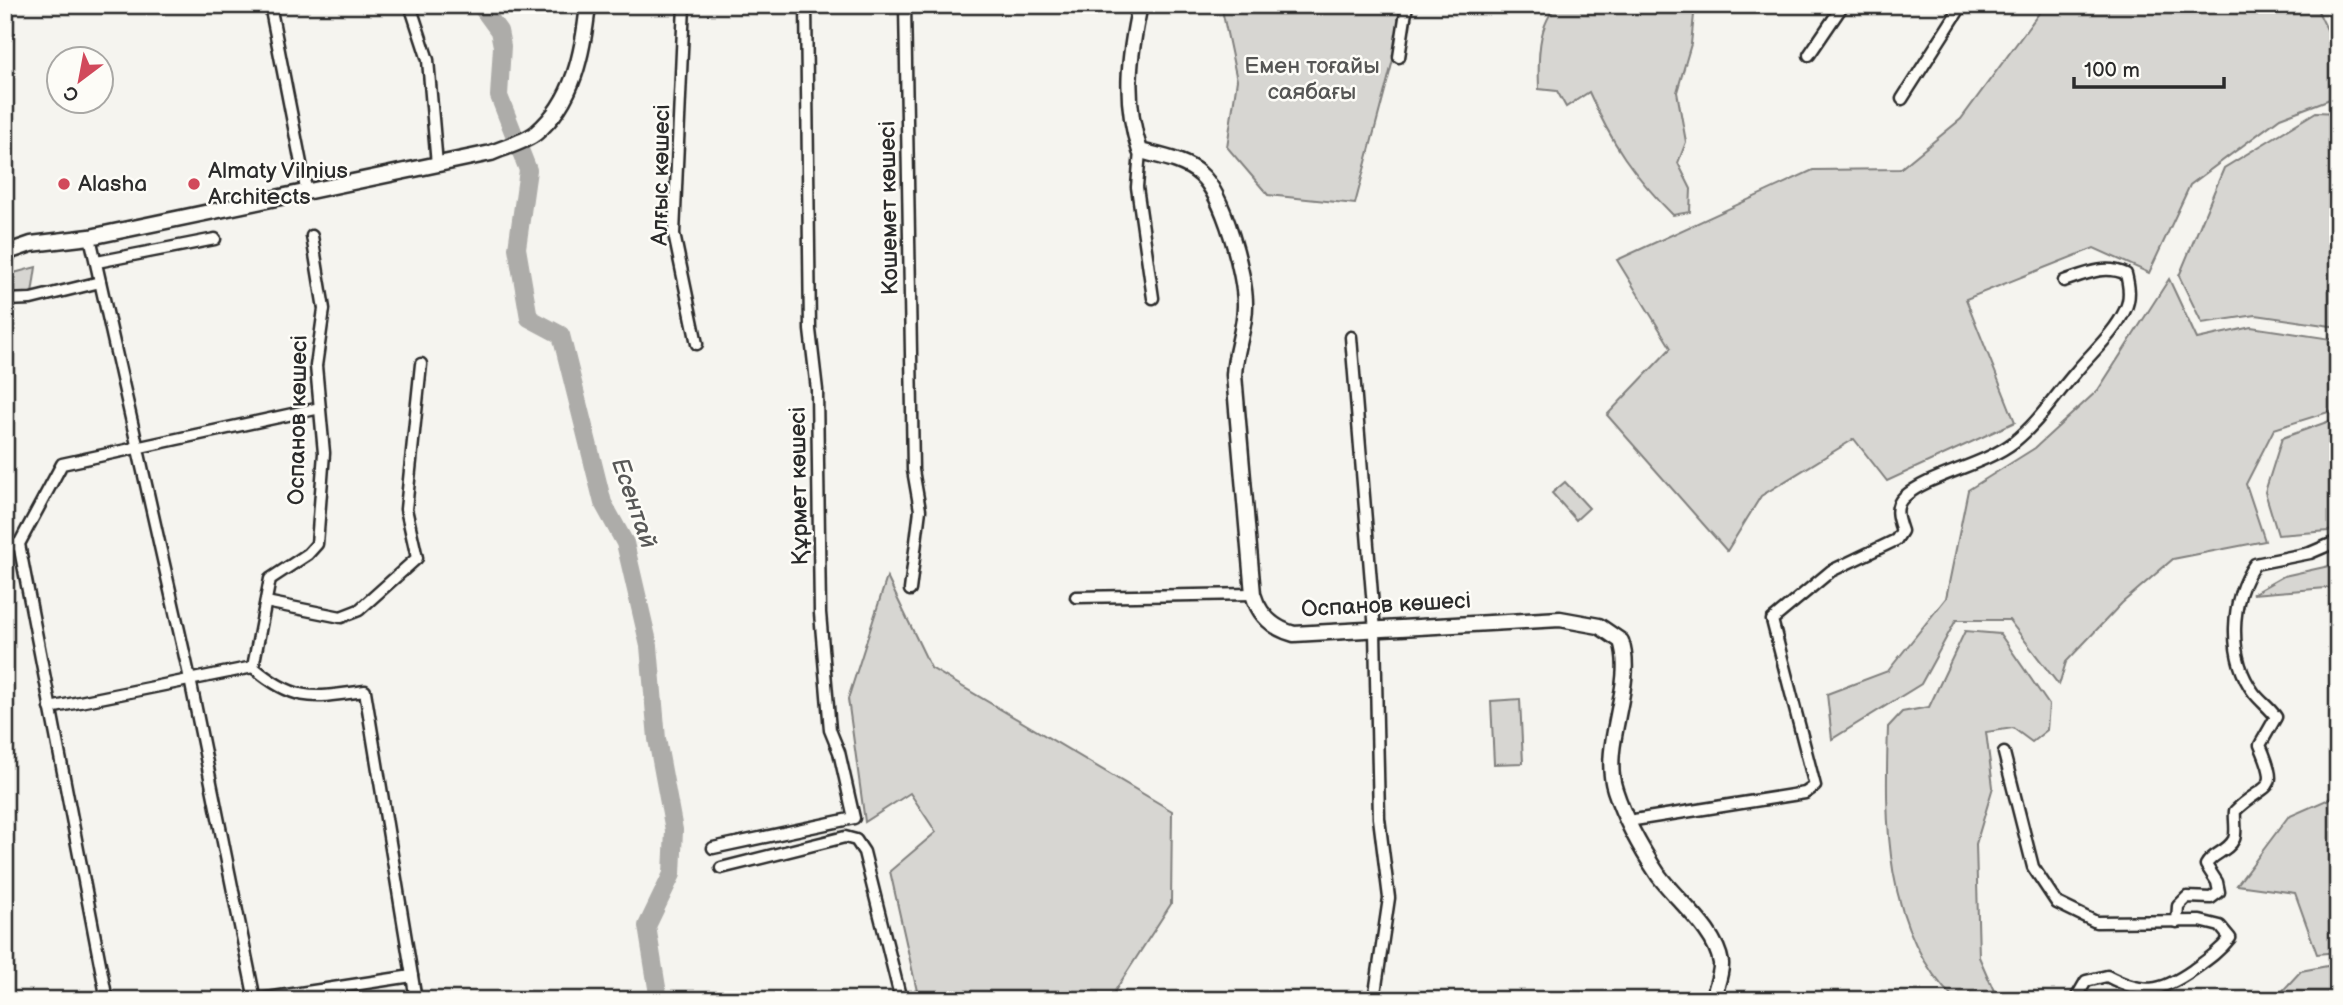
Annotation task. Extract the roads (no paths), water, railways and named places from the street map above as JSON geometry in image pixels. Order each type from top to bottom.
[{"type":"street","points":[[270,5],[307,194]]},
{"type":"street","points":[[410,5],[428,60],[437,165]]},
{"type":"street","points":[[5,253],[31,244],[90,237],[307,194],[491,153],[534,135],[552,115],[581,61],[589,5]]},
{"type":"street","name":"Алғыс көшесі","points":[[684,5],[674,234],[697,344]]},
{"type":"street","name":"Құрмет көшесі","points":[[713,848],[854,818],[839,752],[830,730],[823,662],[817,544],[817,390],[810,330],[806,5]]},
{"type":"street","name":"Кошемет көшесі","points":[[905,5],[912,411],[914,470],[920,510],[910,590]]},
{"type":"street","points":[[1140,5],[1128,57],[1128,79],[1130,111],[1140,151],[1137,187],[1153,298]]},
{"type":"street","points":[[1399,57],[1407,5]]},
{"type":"street","points":[[1810,55],[1843,5]]},
{"type":"street","points":[[1902,99],[1962,5]]},
{"type":"street","name":"Оспанов көшесі","points":[[1140,151],[1181,163],[1200,173],[1214,194],[1240,257],[1245,305],[1234,375],[1253,594],[1258,610],[1279,630],[1294,634],[1560,619],[1599,626],[1621,641],[1623,666],[1612,763],[1614,788],[1634,838],[1661,878],[1714,943],[1721,965],[1713,1000]]},
{"type":"street","name":"Оспанов көшесі","points":[[253,667],[270,579],[308,554],[317,544],[324,453],[316,366],[324,309],[312,236]]},
{"type":"street","points":[[90,237],[190,679],[255,1000],[412,976]]},
{"type":"street","points":[[97,262],[215,239]]},
{"type":"street","points":[[1628,821],[1805,793],[1815,786],[1772,620],[1831,572],[1896,540],[1902,531],[1896,512],[1902,499],[1919,486],[1966,469],[2014,442],[2033,424],[2114,328],[2126,309],[2130,288],[2126,274],[2114,268],[2093,271],[2064,281]]},
{"type":"street","points":[[5,300],[31,299],[100,282]]},
{"type":"street","points":[[1351,337],[1375,631],[1379,818],[1389,898],[1374,1000]]},
{"type":"street","points":[[266,602],[341,617],[359,610],[417,558],[406,509],[421,364]]},
{"type":"street","points":[[107,1000],[19,544],[62,464],[320,408]]},
{"type":"street","points":[[2177,922],[2178,906],[2187,897],[2211,898],[2219,892],[2217,882],[2206,865],[2210,857],[2229,846],[2236,836],[2235,811],[2245,801],[2262,794],[2270,783],[2270,767],[2260,745],[2276,717],[2254,693],[2242,669],[2236,631],[2238,598],[2246,576],[2255,564],[2310,552],[2338,541]]},
{"type":"street","points":[[5,547],[19,544]]},
{"type":"street","points":[[1076,597],[1253,594]]},
{"type":"street","points":[[50,708],[253,667],[272,683],[309,698],[365,691],[416,1000]]},
{"type":"street","points":[[2004,752],[2033,867],[2057,903],[2096,922],[2200,920],[2220,926],[2230,938],[2221,949],[2168,986],[2134,989],[2107,976],[2086,981],[2075,1000]]},
{"type":"street","points":[[721,868],[845,837],[856,841],[864,852],[901,1000]]},
{"type":"waterway","name":"Есентай","points":[[480,5],[499,31],[502,46],[499,96],[528,170],[517,248],[529,318],[561,335],[603,503],[625,543],[649,646],[657,739],[674,830],[672,874],[647,926],[659,1000]]},
{"type":"place","name":"Alasha","points":[[64,184]]},
{"type":"place","name":"Almaty Vilnius Architects","points":[[194,184]]},
{"type":"park label","name":"Емен тоғайы саябағы","points":[[1312,79]]}]
